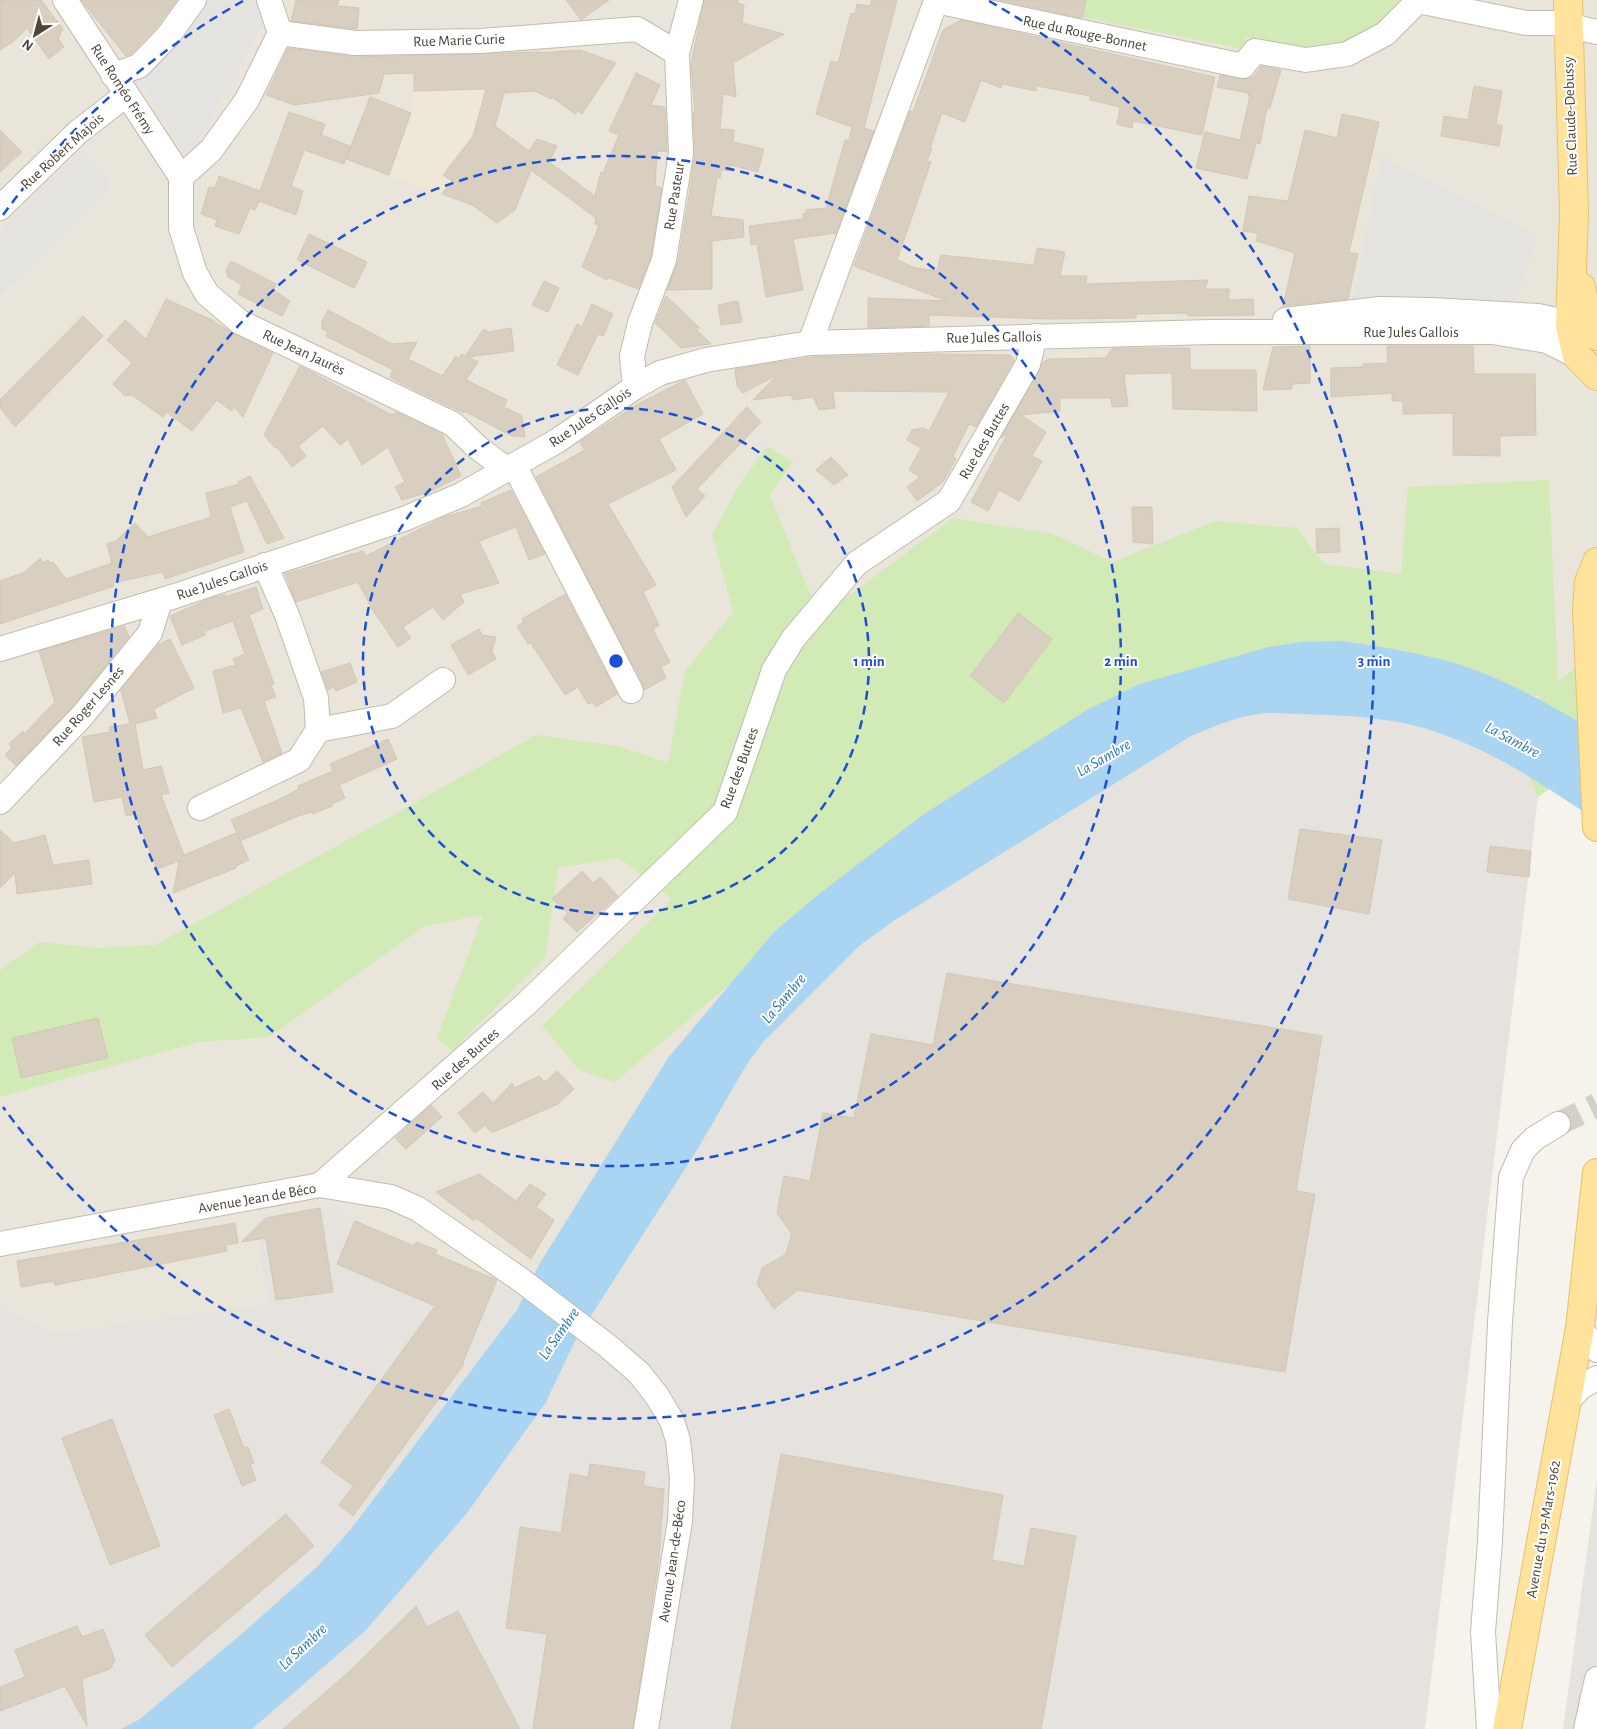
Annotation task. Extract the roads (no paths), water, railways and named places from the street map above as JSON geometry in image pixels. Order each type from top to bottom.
[{"type":"main road","name":"Rue Claude-Debussy","points":[[1568,13],[1573,231]]},
{"type":"main road","points":[[1573,231],[1570,326],[1587,349]]},
{"type":"main road","points":[[1573,231],[1589,325],[1597,336]]},
{"type":"main road","name":"Rue Jules Gallois","points":[[1587,349],[1597,376]]},
{"type":"main road","points":[[1597,562],[1589,582],[1587,610],[1593,633],[1588,672],[1597,827]]},
{"type":"main road","name":"Avenue du 19-Mars-1962","points":[[1507,1729],[1580,1328],[1597,1173]]},
{"type":"street","name":"Rue Roméo Frémy","points":[[66,0],[181,177]]},
{"type":"street","points":[[114,75],[138,66],[168,36],[194,0]]},
{"type":"street","points":[[181,177],[211,150],[247,100],[280,33],[268,0]]},
{"type":"street","name":"Rue Pasteur","points":[[635,387],[632,356],[640,323],[664,260],[681,153],[676,53],[691,0]]},
{"type":"street","name":"Rue du Rouge-Bonnet","points":[[810,343],[936,0],[1243,66],[1255,51],[1306,60],[1347,54],[1385,34],[1418,1],[1526,23],[1559,23],[1568,13]]},
{"type":"street","points":[[1568,13],[1597,32]]},
{"type":"street","name":"Rue Marie Curie","points":[[280,33],[355,43],[481,41],[637,29],[676,53]]},
{"type":"street","name":"Rue Robert Majois","points":[[0,208],[78,132],[126,95]]},
{"type":"street","name":"Rue Jean Jaurès","points":[[181,177],[181,228],[195,273],[207,294],[240,322],[453,424],[477,447],[510,467],[631,691]]},
{"type":"street","name":"Rue Jules Gallois","points":[[1211,332],[1315,315],[1380,309],[1538,316],[1570,326]]},
{"type":"street","points":[[1301,332],[1335,326],[1428,322],[1431,310]]},
{"type":"street","name":"Rue Jules Gallois","points":[[0,649],[160,601],[404,518],[461,495],[557,441],[635,387],[660,373],[706,360],[810,343],[1211,332],[1493,332],[1587,349]]},
{"type":"street","name":"Rue des Buttes","points":[[320,1185],[527,1003],[725,812],[774,670],[792,639],[857,564],[949,501],[1028,364],[1035,336]]},
{"type":"street","points":[[200,808],[299,760],[318,730],[316,698],[287,615],[264,565]]},
{"type":"street","name":"Rue Roger Lesnes","points":[[0,802],[82,716],[150,633],[160,601]]},
{"type":"street","points":[[318,730],[392,716],[443,680]]},
{"type":"street","points":[[1489,1729],[1483,1632],[1490,1541],[1500,1322],[1511,1177],[1523,1150],[1535,1138],[1558,1124]]},
{"type":"street","name":"Avenue Jean de Béco","points":[[0,1244],[320,1185],[390,1197],[418,1209],[521,1280]]},
{"type":"street","name":"Avenue Jean-de-Béco","points":[[521,1280],[609,1347],[639,1373],[657,1396],[672,1421],[678,1440],[682,1478],[680,1520],[646,1729]]},
{"type":"street","points":[[1580,1328],[1597,1350]]},
{"type":"street","points":[[1565,1404],[1582,1387],[1597,1378]]},
{"type":"street","points":[[1586,1729],[1597,1679]]},
{"type":"water","name":"La Sambre","points":[[1342,641],[1417,654],[1479,671],[1531,695],[1597,733],[1597,821],[1523,773],[1483,751],[1425,728],[1389,720],[1352,716],[1256,714],[1218,725],[1191,736],[895,920],[859,946],[764,1041],[747,1064],[697,1150],[575,1341],[546,1402],[467,1513],[366,1630],[252,1729],[121,1729],[140,1719],[244,1632],[318,1566],[351,1529],[517,1310],[540,1263],[668,1058],[774,932],[819,894],[924,814],[1087,710],[1140,684],[1268,647],[1302,642]]},
{"type":"tunnel","points":[[1558,1124],[1597,1105]]}]
